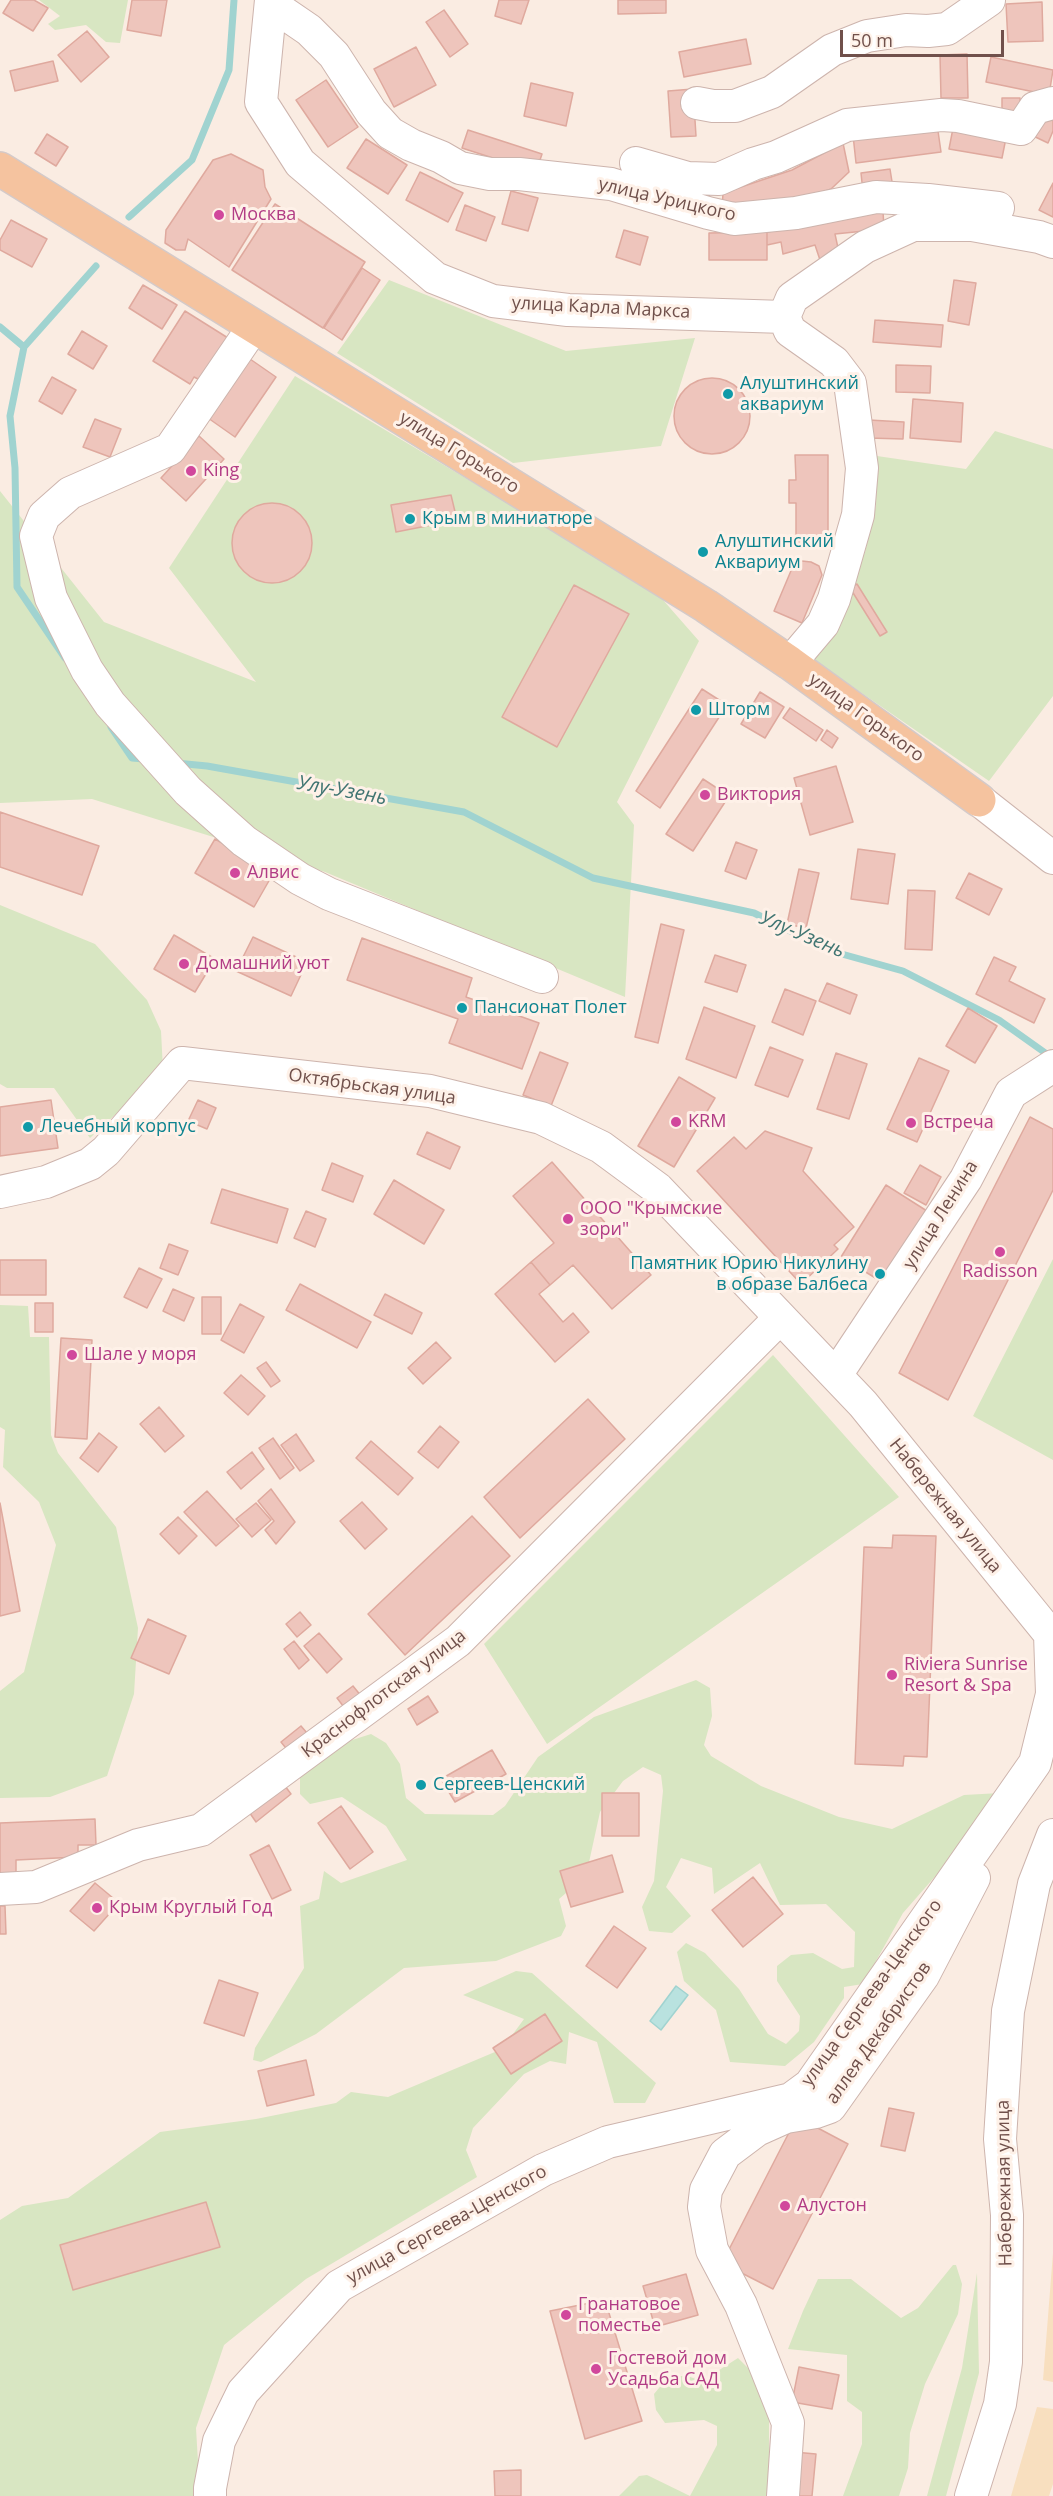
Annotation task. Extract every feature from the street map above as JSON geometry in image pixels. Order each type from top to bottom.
[{"type":"main road","name":"улица Горького","points":[[0,169],[706,606],[790,663],[979,800]]},
{"type":"street","points":[[697,103],[735,106],[772,92],[832,50],[867,36],[906,30],[928,32],[946,29],[989,0]]},
{"type":"street","name":"улица Урицкого","points":[[271,2],[309,30],[334,55],[371,112],[390,133],[411,146],[441,157],[460,168],[490,174],[519,174],[611,184],[734,219],[796,213],[876,197],[981,205],[1029,213],[1053,225]]},
{"type":"street","name":"улица Карла Маркса","points":[[271,2],[261,102],[300,163],[435,278],[493,302],[568,310],[784,317]]},
{"type":"street","points":[[636,163],[688,178],[719,179],[776,157],[847,125],[941,115],[958,116],[1021,129],[1035,108],[1053,103]]},
{"type":"street","points":[[790,663],[822,624],[834,599],[858,515],[862,468],[850,383],[834,362],[790,331],[784,317],[792,298],[865,247],[913,225],[972,225],[1039,237],[1053,242]]},
{"type":"street","points":[[254,326],[170,449],[70,494],[44,516],[36,536],[51,598],[87,670],[129,727],[188,791],[244,841],[300,879],[329,894],[542,977]]},
{"type":"street","name":"улица Горького","points":[[979,800],[1053,858]]},
{"type":"street","name":"Октябрьская улица","points":[[0,1192],[46,1182],[90,1164],[106,1151],[182,1063],[430,1091],[541,1118],[601,1148],[658,1189],[837,1375]]},
{"type":"street","name":"улица Ленина","points":[[837,1375],[966,1179],[1011,1093],[1049,1068]]},
{"type":"street","name":"Краснофлотская улица","points":[[0,1889],[36,1887],[138,1845],[201,1830],[211,1823],[458,1641],[780,1318]]},
{"type":"street","name":"Набережная улица","points":[[837,1375],[1051,1636]]},
{"type":"street","name":"улица Сергеева-Ценского","points":[[210,2496],[219,2441],[243,2392],[339,2286],[543,2170],[608,2142],[791,2099],[810,2085],[1035,1763],[1053,1694],[1051,1636]]},
{"type":"street","name":"аллея Декабристов","points":[[783,2496],[788,2423],[741,2306],[712,2250],[704,2207],[706,2190],[725,2154],[757,2130],[786,2117],[830,2107],[923,1976],[1010,1809],[1016,1788]]},
{"type":"street","name":"Набережная улица","points":[[971,2496],[1000,2404],[1006,2362],[1007,2215],[1000,2139],[1008,2011],[1034,1884],[1053,1835]]},
{"type":"green space","points":[[39,0],[128,0],[120,43],[106,42],[86,25],[55,30],[48,24],[60,16]]},
{"type":"green space","points":[[389,280],[566,351],[695,338],[661,446],[513,463],[337,353]]},
{"type":"green space","points":[[295,376],[656,592],[699,641],[617,802],[634,825],[625,997],[325,872],[92,799],[0,803],[0,491],[104,622],[256,682],[169,568]]},
{"type":"green space","points":[[995,431],[1053,449],[1053,696],[989,781],[808,656],[829,630],[865,552],[876,506],[877,456],[966,469]]},
{"type":"green space","points":[[0,905],[95,944],[147,1000],[161,1031],[163,1070],[90,1138],[54,1088],[7,1088],[0,1084]]},
{"type":"green space","points":[[1053,1259],[1053,1460],[973,1416]]},
{"type":"green space","points":[[0,1305],[28,1306],[30,1337],[49,1337],[51,1435],[58,1453],[116,1527],[138,1628],[134,1694],[107,1776],[50,1797],[0,1798],[0,1691],[24,1672],[56,1545],[39,1502],[3,1467],[5,1430],[0,1427]]},
{"type":"green space","points":[[773,1355],[899,1497],[547,1744],[484,1644]]},
{"type":"green space","points":[[696,1680],[710,1688],[712,1716],[704,1745],[711,1756],[761,1786],[839,1817],[892,1829],[964,1795],[1000,1793],[995,1808],[903,1913],[863,1984],[844,1987],[844,1998],[814,2042],[785,2066],[730,2062],[716,2010],[684,1981],[677,1952],[686,1943],[705,1953],[739,1989],[768,2034],[786,2044],[799,2031],[800,2016],[777,1981],[777,1966],[791,1955],[813,1953],[842,1969],[854,1967],[855,1932],[826,1904],[780,1905],[760,1863],[714,1894],[712,1868],[681,1858],[666,1887],[691,1916],[672,1933],[649,1931],[642,1907],[654,1881],[663,1791],[661,1775],[643,1767],[623,1781],[600,1812],[586,1876],[559,1899],[566,1926],[561,1936],[496,1961],[404,1968],[316,2034],[261,2062],[253,2060],[255,2048],[304,1968],[300,1906],[319,1899],[324,1871],[341,1883],[407,1860],[386,1826],[342,1797],[310,1804],[300,1794],[300,1774],[349,1741],[371,1734],[386,1743],[400,1764],[406,1798],[425,1814],[493,1815],[505,1806],[538,1757],[594,1717]]},
{"type":"green space","points":[[516,1971],[532,1973],[656,2083],[645,2103],[614,2103],[597,2042],[569,2032],[566,2064],[550,2061],[524,2074],[473,2128],[466,2150],[477,2177],[306,2279],[224,2345],[196,2428],[200,2496],[0,2496],[0,2220],[22,2206],[68,2198],[160,2132],[256,2119],[336,2103],[351,2092],[388,2097],[502,2049],[524,2019],[463,1995]]},
{"type":"green space","points":[[953,2265],[956,2265],[962,2284],[958,2314],[925,2384],[910,2433],[908,2468],[899,2496],[843,2496],[862,2444],[862,2412],[847,2401],[847,2355],[788,2349],[818,2279],[851,2279],[901,2318],[918,2308]]},
{"type":"green space","points":[[977,2273],[979,2373],[946,2496],[927,2496],[962,2368]]},
{"type":"green space","points":[[738,2358],[754,2374],[769,2413],[769,2496],[690,2496],[717,2445],[717,2426],[704,2420],[665,2423],[656,2410],[654,2394],[669,2376],[687,2376],[702,2381]]},
{"type":"green space","points":[[647,2475],[690,2496],[619,2496],[639,2476]]},
{"type":"sand","points":[[1053,2253],[1053,2382],[1043,2380]]},
{"type":"sand","points":[[1037,2407],[1053,2409],[1053,2484],[1049,2496],[1011,2496]]},
{"type":"water","points":[[676,1986],[688,1995],[661,2030],[650,2021]]},
{"type":"building","points":[[11,0],[34,0],[48,8],[33,31],[3,13]]},
{"type":"building","points":[[132,0],[167,0],[161,36],[127,30]]},
{"type":"building","points":[[499,0],[529,0],[521,24],[495,16]]},
{"type":"building","points":[[618,0],[666,0],[666,13],[618,14]]},
{"type":"building","points":[[1042,2],[1043,41],[1008,42],[1006,4]]},
{"type":"building","points":[[444,10],[468,44],[450,57],[426,22]]},
{"type":"building","points":[[87,31],[109,57],[81,82],[58,55]]},
{"type":"building","points":[[746,39],[751,64],[684,77],[679,52]]},
{"type":"building","points":[[416,47],[436,85],[394,107],[374,69]]},
{"type":"building","points":[[967,54],[968,98],[941,98],[940,55]]},
{"type":"building","points":[[991,57],[1053,70],[1049,95],[986,82]]},
{"type":"building","points":[[53,61],[58,81],[15,91],[10,71]]},
{"type":"building","points":[[326,80],[358,127],[328,147],[296,100]]},
{"type":"building","points":[[531,83],[573,93],[566,126],[524,116]]},
{"type":"building","points":[[693,89],[696,136],[671,137],[668,91]]},
{"type":"building","points":[[1002,98],[1020,98],[1020,120],[1002,120]]},
{"type":"building","points":[[1037,112],[1053,119],[1053,131],[1048,143],[1027,133]]},
{"type":"building","points":[[954,123],[1007,133],[1002,158],[949,149]]},
{"type":"building","points":[[937,124],[941,152],[856,163],[853,135]]},
{"type":"building","points":[[468,130],[542,154],[536,172],[462,148]]},
{"type":"building","points":[[47,134],[68,147],[56,166],[35,153]]},
{"type":"building","points":[[366,139],[407,165],[388,194],[347,168]]},
{"type":"building","points":[[843,143],[849,172],[831,189],[784,205],[722,210],[723,193],[792,170]]},
{"type":"building","name":"Москва","points":[[231,154],[263,170],[265,187],[271,199],[229,267],[188,239],[185,250],[176,250],[165,243],[166,230],[213,160]]},
{"type":"building","points":[[890,169],[893,188],[863,192],[861,173]]},
{"type":"building","points":[[420,172],[463,193],[448,222],[406,200]]},
{"type":"building","points":[[1053,183],[1053,217],[1039,210]]},
{"type":"building","points":[[511,191],[538,198],[528,231],[502,224]]},
{"type":"building","points":[[275,204],[365,262],[323,328],[232,270]]},
{"type":"building","points":[[465,205],[495,217],[486,241],[456,230]]},
{"type":"building","points":[[883,211],[884,229],[835,234],[841,262],[824,272],[815,245],[783,254],[781,242],[767,245],[767,232]]},
{"type":"building","points":[[11,220],[47,239],[32,267],[0,250],[0,240]]},
{"type":"building","points":[[624,230],[648,237],[640,265],[616,257]]},
{"type":"building","points":[[767,232],[767,260],[709,260],[709,233]]},
{"type":"building","points":[[362,268],[380,280],[342,340],[324,328]]},
{"type":"building","points":[[954,280],[976,283],[969,325],[948,321]]},
{"type":"building","points":[[143,285],[177,305],[162,329],[129,308]]},
{"type":"building","points":[[185,311],[236,343],[204,382],[194,377],[190,384],[153,361]]},
{"type":"building","points":[[875,320],[943,325],[941,347],[873,342]]},
{"type":"building","points":[[82,331],[107,346],[93,369],[68,354]]},
{"type":"building","points":[[250,359],[276,377],[235,437],[208,418]]},
{"type":"building","points":[[896,365],[931,366],[930,393],[896,392]]},
{"type":"building","points":[[52,377],[76,390],[62,414],[39,401]]},
{"type":"building","points":[[712,378],[727,381],[739,389],[747,401],[750,416],[747,431],[739,443],[727,451],[712,454],[697,451],[685,443],[677,431],[674,416],[677,401],[685,389],[697,381]]},
{"type":"building","points":[[913,399],[963,403],[961,442],[910,438]]},
{"type":"building","points":[[95,419],[121,429],[110,457],[83,447]]},
{"type":"building","points":[[869,420],[904,422],[903,439],[868,438]]},
{"type":"building","points":[[199,436],[224,459],[186,501],[161,478]]},
{"type":"building","points":[[795,455],[828,455],[828,542],[796,542],[796,503],[789,503],[789,480],[796,480]]},
{"type":"building","points":[[451,495],[457,520],[396,532],[391,505]]},
{"type":"building","points":[[272,503],[287,506],[300,515],[309,528],[312,543],[309,558],[300,571],[287,580],[272,583],[257,580],[244,571],[235,558],[232,543],[235,528],[244,515],[257,506]]},
{"type":"building","points":[[802,561],[819,566],[822,575],[802,623],[774,611],[793,566]]},
{"type":"building","points":[[857,584],[887,632],[880,636],[850,588]]},
{"type":"building","points":[[574,585],[629,614],[557,747],[502,717]]},
{"type":"building","points":[[702,689],[727,705],[660,808],[636,791]]},
{"type":"building","points":[[760,692],[784,707],[765,738],[741,724]]},
{"type":"building","points":[[790,708],[823,730],[816,741],[783,718]]},
{"type":"building","points":[[827,730],[838,738],[832,748],[821,740]]},
{"type":"building","points":[[836,766],[853,822],[810,835],[794,778]]},
{"type":"building","points":[[703,779],[729,796],[693,851],[666,834]]},
{"type":"building","points":[[0,812],[99,846],[82,895],[0,867]]},
{"type":"building","name":"Алвис","points":[[215,839],[274,872],[254,907],[195,873]]},
{"type":"building","points":[[736,842],[757,850],[746,879],[725,871]]},
{"type":"building","points":[[858,849],[895,854],[888,904],[851,899]]},
{"type":"building","points":[[799,869],[819,873],[806,928],[787,924]]},
{"type":"building","points":[[969,873],[1002,889],[989,915],[956,898]]},
{"type":"building","points":[[908,890],[935,891],[932,950],[905,949]]},
{"type":"building","points":[[661,924],[684,930],[658,1043],[635,1037]]},
{"type":"building","name":"Домашний уют","points":[[174,935],[215,959],[195,992],[154,969]]},
{"type":"building","points":[[253,937],[307,962],[291,996],[236,971]]},
{"type":"building","name":"Пансионат Полет","points":[[362,938],[472,978],[466,997],[539,1023],[522,1069],[449,1043],[458,1019],[347,980]]},
{"type":"building","points":[[715,955],[746,965],[737,992],[705,982]]},
{"type":"building","points":[[994,957],[1016,967],[1009,981],[1045,999],[1034,1023],[976,994]]},
{"type":"building","points":[[827,983],[857,995],[850,1014],[819,1001]]},
{"type":"building","points":[[785,989],[816,1001],[803,1035],[772,1022]]},
{"type":"building","points":[[704,1007],[755,1026],[736,1078],[686,1059]]},
{"type":"building","points":[[968,1008],[997,1026],[975,1063],[946,1046]]},
{"type":"building","points":[[770,1047],[803,1060],[788,1097],[755,1085]]},
{"type":"building","points":[[540,1052],[568,1063],[551,1106],[523,1095]]},
{"type":"building","points":[[836,1053],[867,1064],[849,1119],[817,1109]]},
{"type":"building","points":[[919,1058],[949,1071],[917,1142],[887,1129]]},
{"type":"building","name":"KRM","points":[[679,1077],[715,1098],[674,1167],[638,1146]]},
{"type":"building","name":"Лечебный корпус","points":[[51,1100],[58,1148],[0,1156],[0,1107]]},
{"type":"building","points":[[198,1100],[216,1108],[207,1129],[188,1121]]},
{"type":"building","points":[[1030,1117],[1053,1129],[1053,1190],[948,1400],[899,1373]]},
{"type":"building","points":[[765,1131],[812,1148],[803,1171],[854,1227],[834,1245],[838,1249],[801,1284],[697,1171],[734,1137],[746,1149]]},
{"type":"building","points":[[427,1132],[460,1147],[450,1169],[417,1154]]},
{"type":"building","name":"ООО \"Крымские зори\"","points":[[552,1162],[651,1275],[612,1309],[573,1265],[550,1285],[531,1262],[554,1243],[513,1196]]},
{"type":"building","points":[[332,1163],[363,1176],[353,1202],[322,1190]]},
{"type":"building","points":[[920,1165],[941,1177],[926,1205],[904,1193]]},
{"type":"building","points":[[394,1180],[444,1210],[424,1244],[374,1214]]},
{"type":"building","points":[[886,1185],[927,1211],[882,1282],[841,1257]]},
{"type":"building","points":[[222,1189],[288,1209],[277,1243],[211,1223]]},
{"type":"building","points":[[306,1211],[326,1219],[315,1247],[294,1238]]},
{"type":"building","points":[[169,1244],[188,1251],[178,1275],[160,1268]]},
{"type":"building","points":[[0,1260],[46,1260],[46,1295],[0,1295]]},
{"type":"building","points":[[531,1262],[550,1285],[539,1294],[563,1322],[573,1313],[589,1332],[555,1362],[495,1294]]},
{"type":"building","points":[[139,1268],[162,1279],[147,1308],[124,1297]]},
{"type":"building","points":[[300,1284],[371,1322],[357,1348],[286,1310]]},
{"type":"building","points":[[173,1289],[194,1298],[184,1321],[163,1311]]},
{"type":"building","points":[[385,1294],[422,1313],[412,1334],[374,1315]]},
{"type":"building","points":[[202,1297],[221,1297],[221,1334],[202,1334]]},
{"type":"building","points":[[35,1303],[53,1303],[53,1332],[35,1332]]},
{"type":"building","points":[[240,1304],[264,1317],[244,1353],[221,1340]]},
{"type":"building","points":[[61,1338],[92,1340],[87,1439],[55,1437]]},
{"type":"building","points":[[436,1342],[451,1358],[423,1384],[408,1368]]},
{"type":"building","points":[[266,1362],[280,1381],[271,1387],[257,1368]]},
{"type":"building","points":[[241,1375],[265,1396],[248,1415],[224,1393]]},
{"type":"building","points":[[588,1399],[625,1439],[520,1538],[484,1497]]},
{"type":"building","points":[[159,1407],[184,1436],[165,1452],[140,1424]]},
{"type":"building","points":[[440,1426],[459,1442],[438,1468],[418,1452]]},
{"type":"building","points":[[99,1433],[117,1447],[98,1472],[80,1458]]},
{"type":"building","points":[[296,1434],[314,1461],[300,1471],[281,1445]]},
{"type":"building","points":[[273,1438],[294,1468],[280,1479],[259,1448]]},
{"type":"building","points":[[371,1441],[413,1478],[398,1495],[356,1458]]},
{"type":"building","points":[[252,1452],[264,1469],[241,1489],[227,1472]]},
{"type":"building","points":[[271,1489],[295,1522],[276,1544],[265,1530],[274,1521],[258,1501]]},
{"type":"building","points":[[207,1491],[239,1526],[216,1546],[184,1512]]},
{"type":"building","points":[[362,1502],[387,1529],[365,1549],[340,1521]]},
{"type":"building","points":[[0,1503],[20,1611],[0,1616]]},
{"type":"building","points":[[256,1503],[271,1520],[252,1537],[236,1519]]},
{"type":"building","points":[[472,1516],[510,1556],[405,1655],[368,1614]]},
{"type":"building","points":[[178,1517],[197,1536],[179,1554],[160,1534]]},
{"type":"building","points":[[893,1535],[936,1536],[927,1757],[904,1756],[903,1766],[855,1764],[864,1547],[892,1548]]},
{"type":"building","points":[[300,1612],[311,1625],[297,1637],[286,1624]]},
{"type":"building","points":[[148,1619],[186,1636],[169,1674],[131,1658]]},
{"type":"building","points":[[319,1633],[342,1659],[327,1673],[304,1646]]},
{"type":"building","points":[[294,1641],[309,1660],[299,1669],[284,1649]]},
{"type":"building","points":[[353,1686],[366,1702],[350,1715],[337,1698]]},
{"type":"building","points":[[428,1696],[438,1712],[417,1725],[408,1709]]},
{"type":"building","points":[[301,1726],[313,1740],[293,1757],[281,1742]]},
{"type":"building","points":[[492,1750],[506,1774],[455,1802],[441,1779]]},
{"type":"building","points":[[282,1782],[291,1794],[256,1822],[247,1809]]},
{"type":"building","points":[[602,1793],[639,1793],[639,1836],[602,1836]]},
{"type":"building","points":[[341,1806],[373,1852],[350,1869],[318,1823]]},
{"type":"building","points":[[95,1819],[96,1845],[78,1845],[78,1857],[16,1860],[16,1875],[0,1876],[0,1823]]},
{"type":"building","points":[[269,1845],[291,1890],[272,1899],[250,1855]]},
{"type":"building","points":[[612,1855],[623,1892],[571,1907],[560,1871]]},
{"type":"building","points":[[753,1877],[783,1914],[743,1947],[712,1910]]},
{"type":"building","points":[[95,1883],[119,1903],[94,1931],[70,1911]]},
{"type":"building","points":[[0,1906],[5,1906],[6,1934],[0,1934]]},
{"type":"building","points":[[614,1926],[646,1948],[617,1988],[586,1966]]},
{"type":"building","points":[[219,1980],[258,1993],[244,2036],[204,2023]]},
{"type":"building","points":[[545,2014],[562,2041],[511,2074],[493,2048]]},
{"type":"building","points":[[306,2060],[314,2095],[267,2106],[258,2071]]},
{"type":"building","points":[[889,2108],[914,2113],[905,2151],[881,2146]]},
{"type":"building","points":[[797,2117],[848,2144],[773,2289],[722,2263]]},
{"type":"building","points":[[206,2202],[220,2247],[73,2290],[60,2245]]},
{"type":"building","points":[[686,2274],[698,2315],[655,2327],[643,2286]]},
{"type":"building","name":"Гостевой дом Усадьба САД","points":[[605,2300],[642,2421],[585,2439],[550,2311]]},
{"type":"building","points":[[799,2367],[839,2375],[832,2409],[792,2402]]},
{"type":"building","points":[[794,2452],[816,2454],[812,2496],[790,2496]]},
{"type":"building","points":[[521,2470],[521,2496],[495,2496],[494,2471]]},
{"type":"waterway","name":"Улу-Узень","points":[[129,217],[192,160],[229,70],[234,0]]},
{"type":"waterway","name":"Улу-Узень","points":[[65,658],[17,587],[15,468],[10,416],[24,347],[96,266]]},
{"type":"waterway","points":[[0,327],[24,347]]},
{"type":"waterway","name":"Улу-Узень","points":[[111,727],[132,758],[144,759]]},
{"type":"waterway","name":"Улу-Узень","points":[[176,763],[207,766],[464,812],[593,878],[754,913],[831,951],[903,971],[999,1020],[1051,1057]]},
{"type":"place","name":"Москва","points":[[219,215]]},
{"type":"place","name":"Алуштинский аквариум","points":[[728,394]]},
{"type":"place","name":"King","points":[[191,471]]},
{"type":"place","name":"Крым в миниатюре","points":[[410,519]]},
{"type":"place","name":"Алуштинский Аквариум","points":[[703,552]]},
{"type":"place","name":"Шторм","points":[[696,710]]},
{"type":"place","name":"Виктория","points":[[705,795]]},
{"type":"place","name":"Алвис","points":[[235,873]]},
{"type":"place","name":"Домашний уют","points":[[184,964]]},
{"type":"place","name":"Пансионат Полет","points":[[462,1008]]},
{"type":"place","name":"KRM","points":[[676,1122]]},
{"type":"place","name":"Встреча","points":[[911,1123]]},
{"type":"place","name":"Лечебный корпус","points":[[28,1127]]},
{"type":"place","name":"ООО \"Крымские зори\"","points":[[568,1219]]},
{"type":"place","name":"Radisson","points":[[1000,1252]]},
{"type":"place","name":"Памятник Юрию Никулину в образе Балбеса","points":[[880,1274]]},
{"type":"place","name":"Шале у моря","points":[[72,1355]]},
{"type":"place","name":"Riviera Sunrise Resort & Spa","points":[[892,1675]]},
{"type":"place","name":"Сергеев-Ценский","points":[[421,1785]]},
{"type":"place","name":"Крым Круглый Год","points":[[97,1908]]},
{"type":"place","name":"Алустон","points":[[785,2206]]},
{"type":"place","name":"Гранатовое поместье","points":[[566,2315]]},
{"type":"place","name":"Гостевой дом Усадьба САД","points":[[596,2369]]}]
